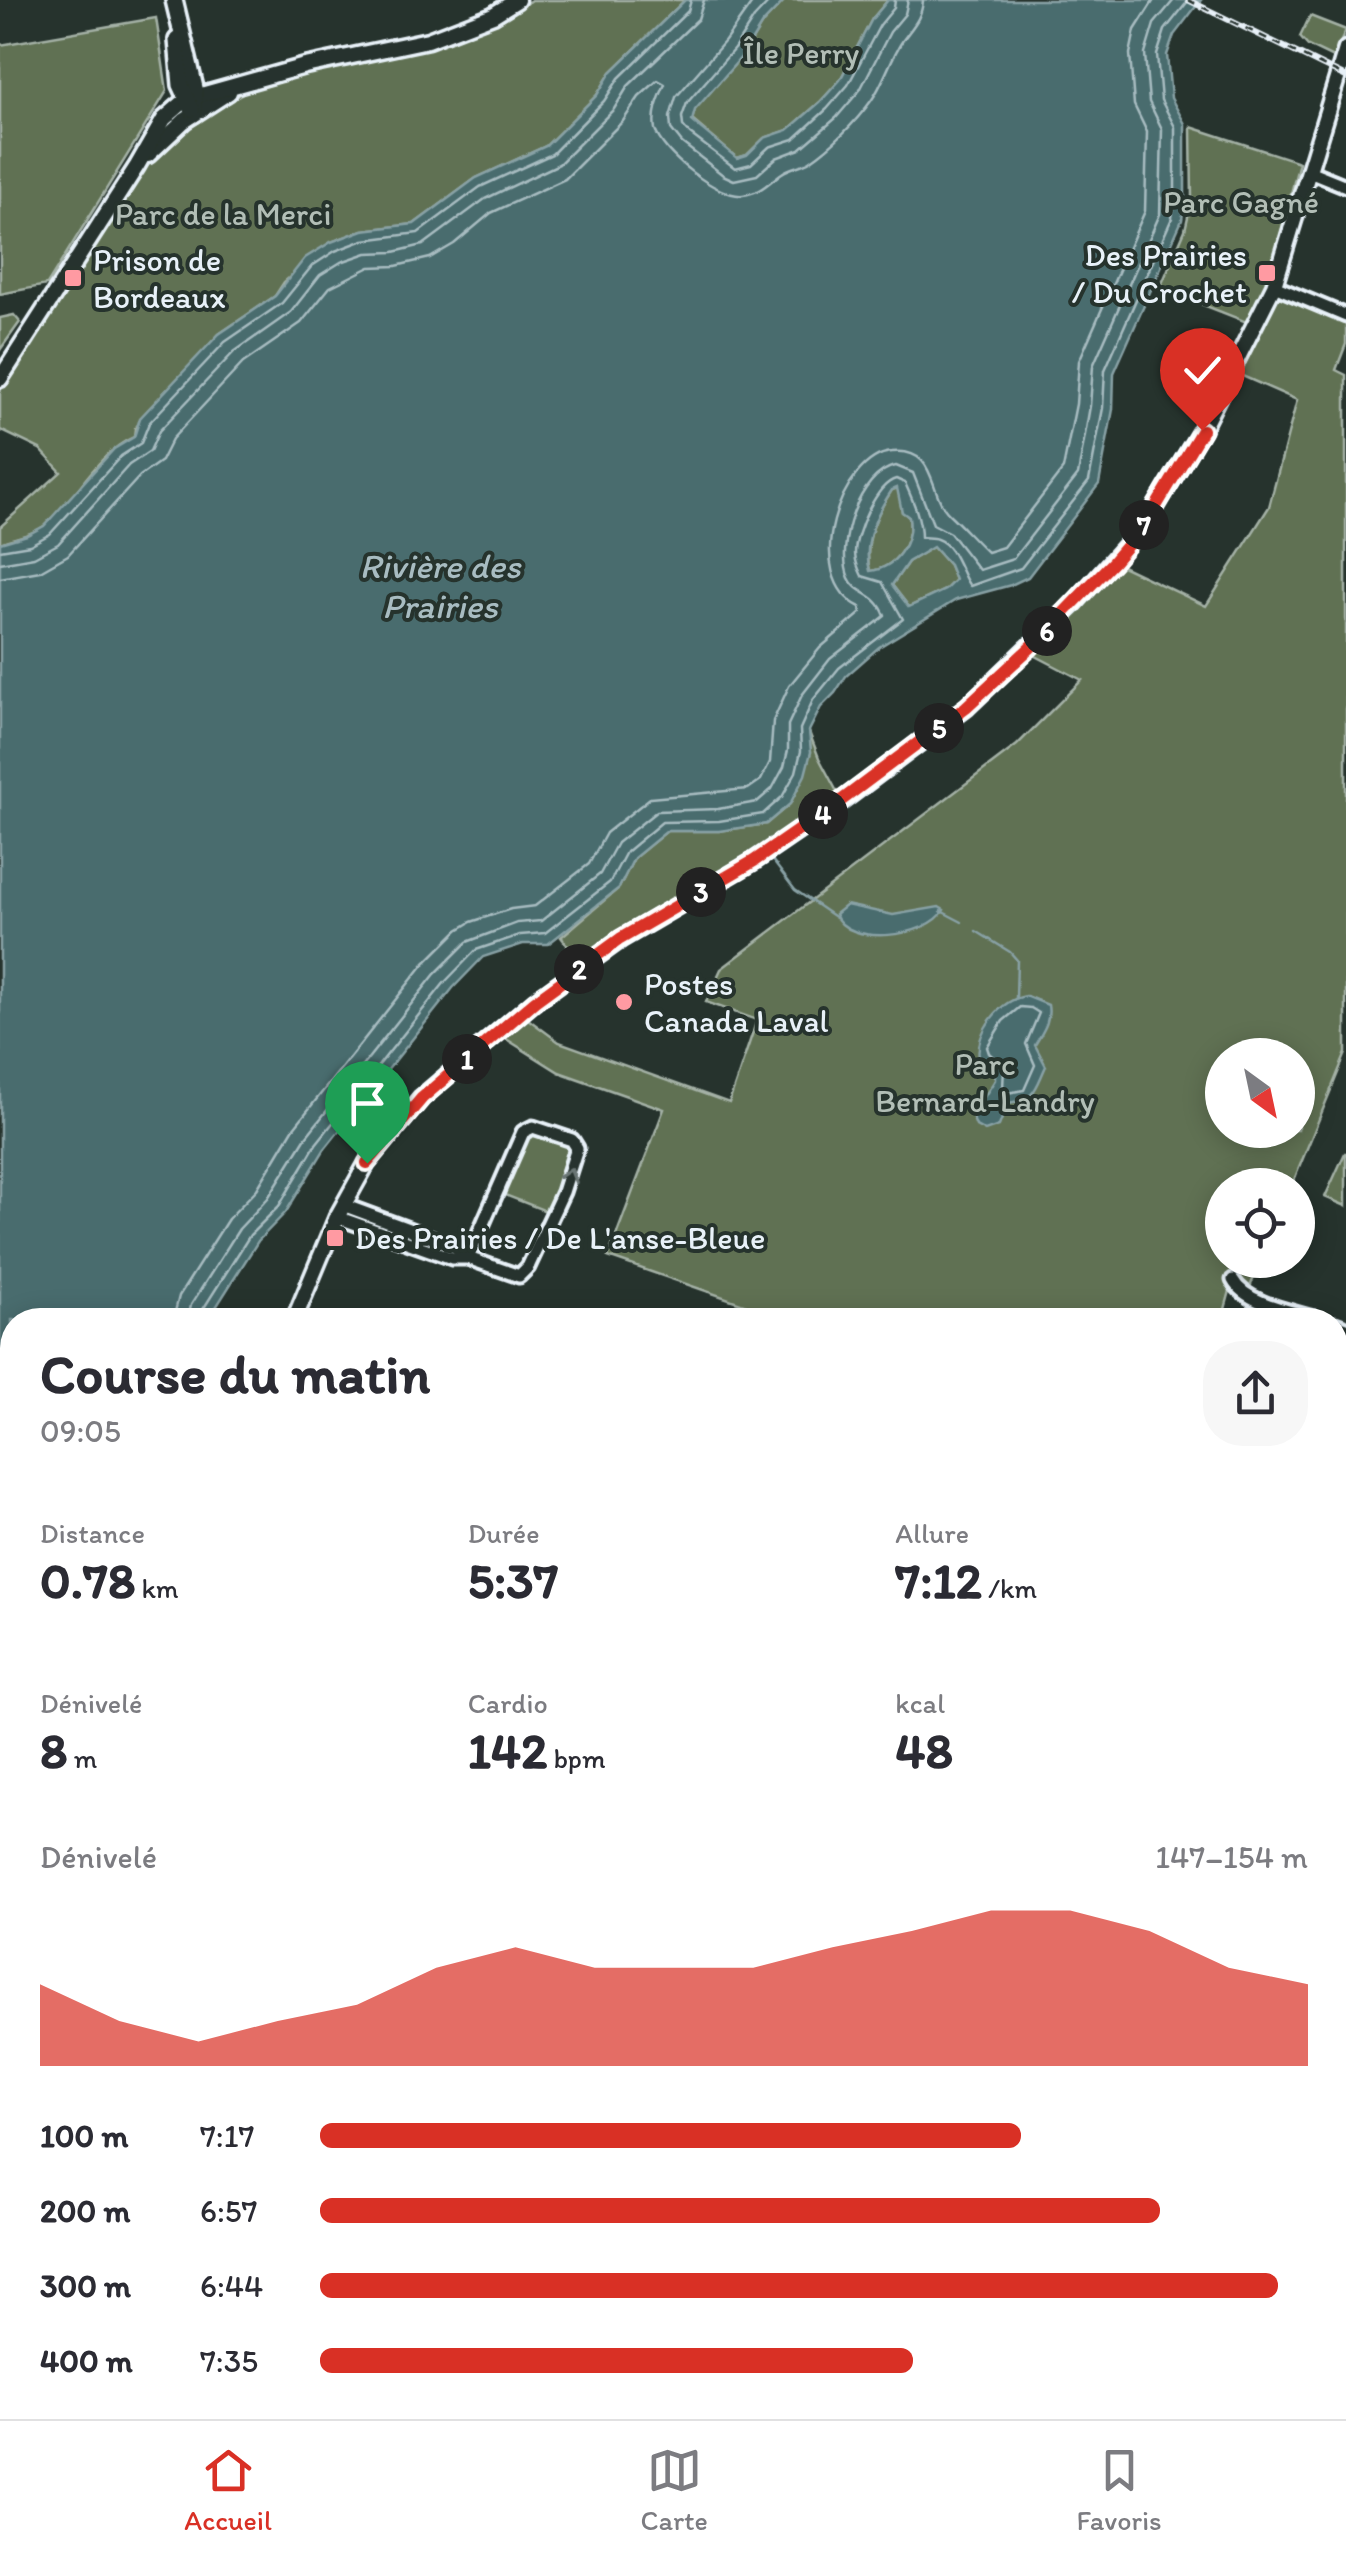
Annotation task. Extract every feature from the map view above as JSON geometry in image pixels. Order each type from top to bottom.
[{"type":"main road","points":[[174,3],[178,68],[192,103]]},
{"type":"street","points":[[0,380],[164,118],[192,103],[288,70],[428,40],[493,15],[518,0]]},
{"type":"street","points":[[299,1308],[340,1211],[367,1163],[422,1098],[535,1001],[620,939],[754,861],[966,707],[1030,648],[1146,523],[1194,444],[1274,286],[1346,49]]},
{"type":"street","points":[[1309,171],[1346,186]]},
{"type":"street","points":[[1274,286],[1346,316]]},
{"type":"street","points":[[340,1211],[454,1246],[468,1258],[519,1276],[528,1267],[564,1192],[577,1148],[572,1140],[533,1127],[523,1132],[468,1258]]},
{"type":"street","points":[[1233,1280],[1248,1295],[1286,1308]]},
{"type":"green space","name":"Parc de la Merci","points":[[531,0],[685,0],[611,72],[597,95],[546,146],[476,178],[414,224],[363,230],[331,242],[284,282],[275,296],[219,334],[135,428],[134,437],[108,454],[44,526],[0,543],[0,527],[61,472],[40,449],[0,430],[0,391],[134,181],[158,152],[190,123],[250,89],[305,72],[424,49],[513,13]]},
{"type":"green space","name":"Île Perry","points":[[785,0],[888,0],[872,19],[840,80],[820,102],[788,130],[764,138],[747,155],[737,158],[692,120],[695,109]]},
{"type":"green space","points":[[1310,16],[1346,30],[1333,58],[1308,46],[1300,37]]},
{"type":"green space","points":[[156,18],[167,91],[47,285],[0,294],[0,45]]},
{"type":"green space","name":"Parc Gagné","points":[[1191,127],[1299,162],[1271,272],[1249,323],[1160,288],[1185,230],[1192,199]]},
{"type":"green space","name":"Parc Bernard-Landry","points":[[1280,295],[1346,324],[1346,344],[1336,370],[1346,375],[1346,1053],[1315,1129],[1315,1038],[1205,1038],[1205,1148],[1307,1148],[1299,1168],[1205,1168],[1205,1278],[1254,1278],[1250,1287],[1233,1280],[1225,1308],[755,1308],[608,1257],[664,1109],[559,1072],[503,1037],[528,1019],[559,1042],[729,1103],[757,1020],[706,1002],[721,969],[1017,745],[1082,680],[1034,655],[1120,565],[1206,606],[1269,507],[1297,400],[1240,375],[1275,297]]},
{"type":"green space","points":[[14,315],[20,322],[0,350],[0,318]]},
{"type":"green space","points":[[898,488],[902,512],[909,516],[905,544],[888,565],[870,571],[868,549],[872,529],[886,499]]},
{"type":"green space","points":[[933,547],[949,565],[955,580],[945,590],[909,607],[892,585],[908,562]]},
{"type":"green space","points":[[809,732],[842,801],[583,966],[561,937],[619,888],[634,858],[667,831],[719,831],[766,824],[790,804],[811,752]]},
{"type":"green space","points":[[533,1127],[577,1148],[551,1213],[497,1192],[517,1141]]},
{"type":"green space","points":[[1346,1153],[1346,1206],[1325,1197]]},
{"type":"water","name":"Rivière des Prairies","points":[[685,0],[785,0],[695,110],[692,121],[737,158],[747,155],[764,138],[788,130],[820,102],[840,80],[872,19],[888,0],[1201,0],[1174,35],[1167,55],[1171,98],[1185,124],[1182,220],[1114,373],[1113,409],[1099,484],[1028,577],[956,600],[879,647],[846,676],[821,707],[809,731],[811,752],[805,775],[790,804],[766,824],[719,831],[667,831],[634,858],[619,888],[548,944],[523,944],[483,957],[453,988],[324,1150],[286,1212],[258,1241],[216,1308],[0,1308],[0,543],[44,526],[114,449],[134,437],[140,418],[219,334],[275,296],[305,258],[331,242],[363,230],[414,224],[476,178],[546,146],[597,95],[611,72]],"holes":[[[897,488],[902,512],[909,517],[910,526],[901,552],[888,565],[870,571],[872,529],[886,499]],[[933,547],[949,565],[955,580],[945,590],[909,607],[892,585],[908,562]]]},
{"type":"water","points":[[846,905],[893,915],[939,907],[944,910],[923,927],[871,935],[843,925],[835,914]]},
{"type":"water","points":[[1026,996],[1048,1005],[1047,1021],[1035,1045],[1046,1066],[1033,1092],[1008,1103],[999,1126],[985,1131],[976,1126],[972,1116],[995,1080],[995,1072],[979,1058],[981,1038],[998,1011]]},
{"type":"waterway","points":[[772,860],[795,890],[836,918]]},
{"type":"waterway","points":[[941,911],[962,922]]},
{"type":"waterway","points":[[976,931],[1017,960],[1016,998]]},
{"type":"railway","points":[[1188,0],[1346,77]]},
{"type":"place","name":"Des Prairies / Du Crochet","points":[[1267,273]]},
{"type":"place","name":"Prison de Bordeaux","points":[[73,278]]},
{"type":"place","name":"Postes Canada Laval","points":[[624,1002]]},
{"type":"place","name":"Des Prairies / De L'anse-Bleue","points":[[335,1238]]},
{"type":"route","points":[[367,1163],[422,1098],[535,1001],[620,939],[754,861],[966,707],[1113,562],[1146,523],[1202,430]]}]
